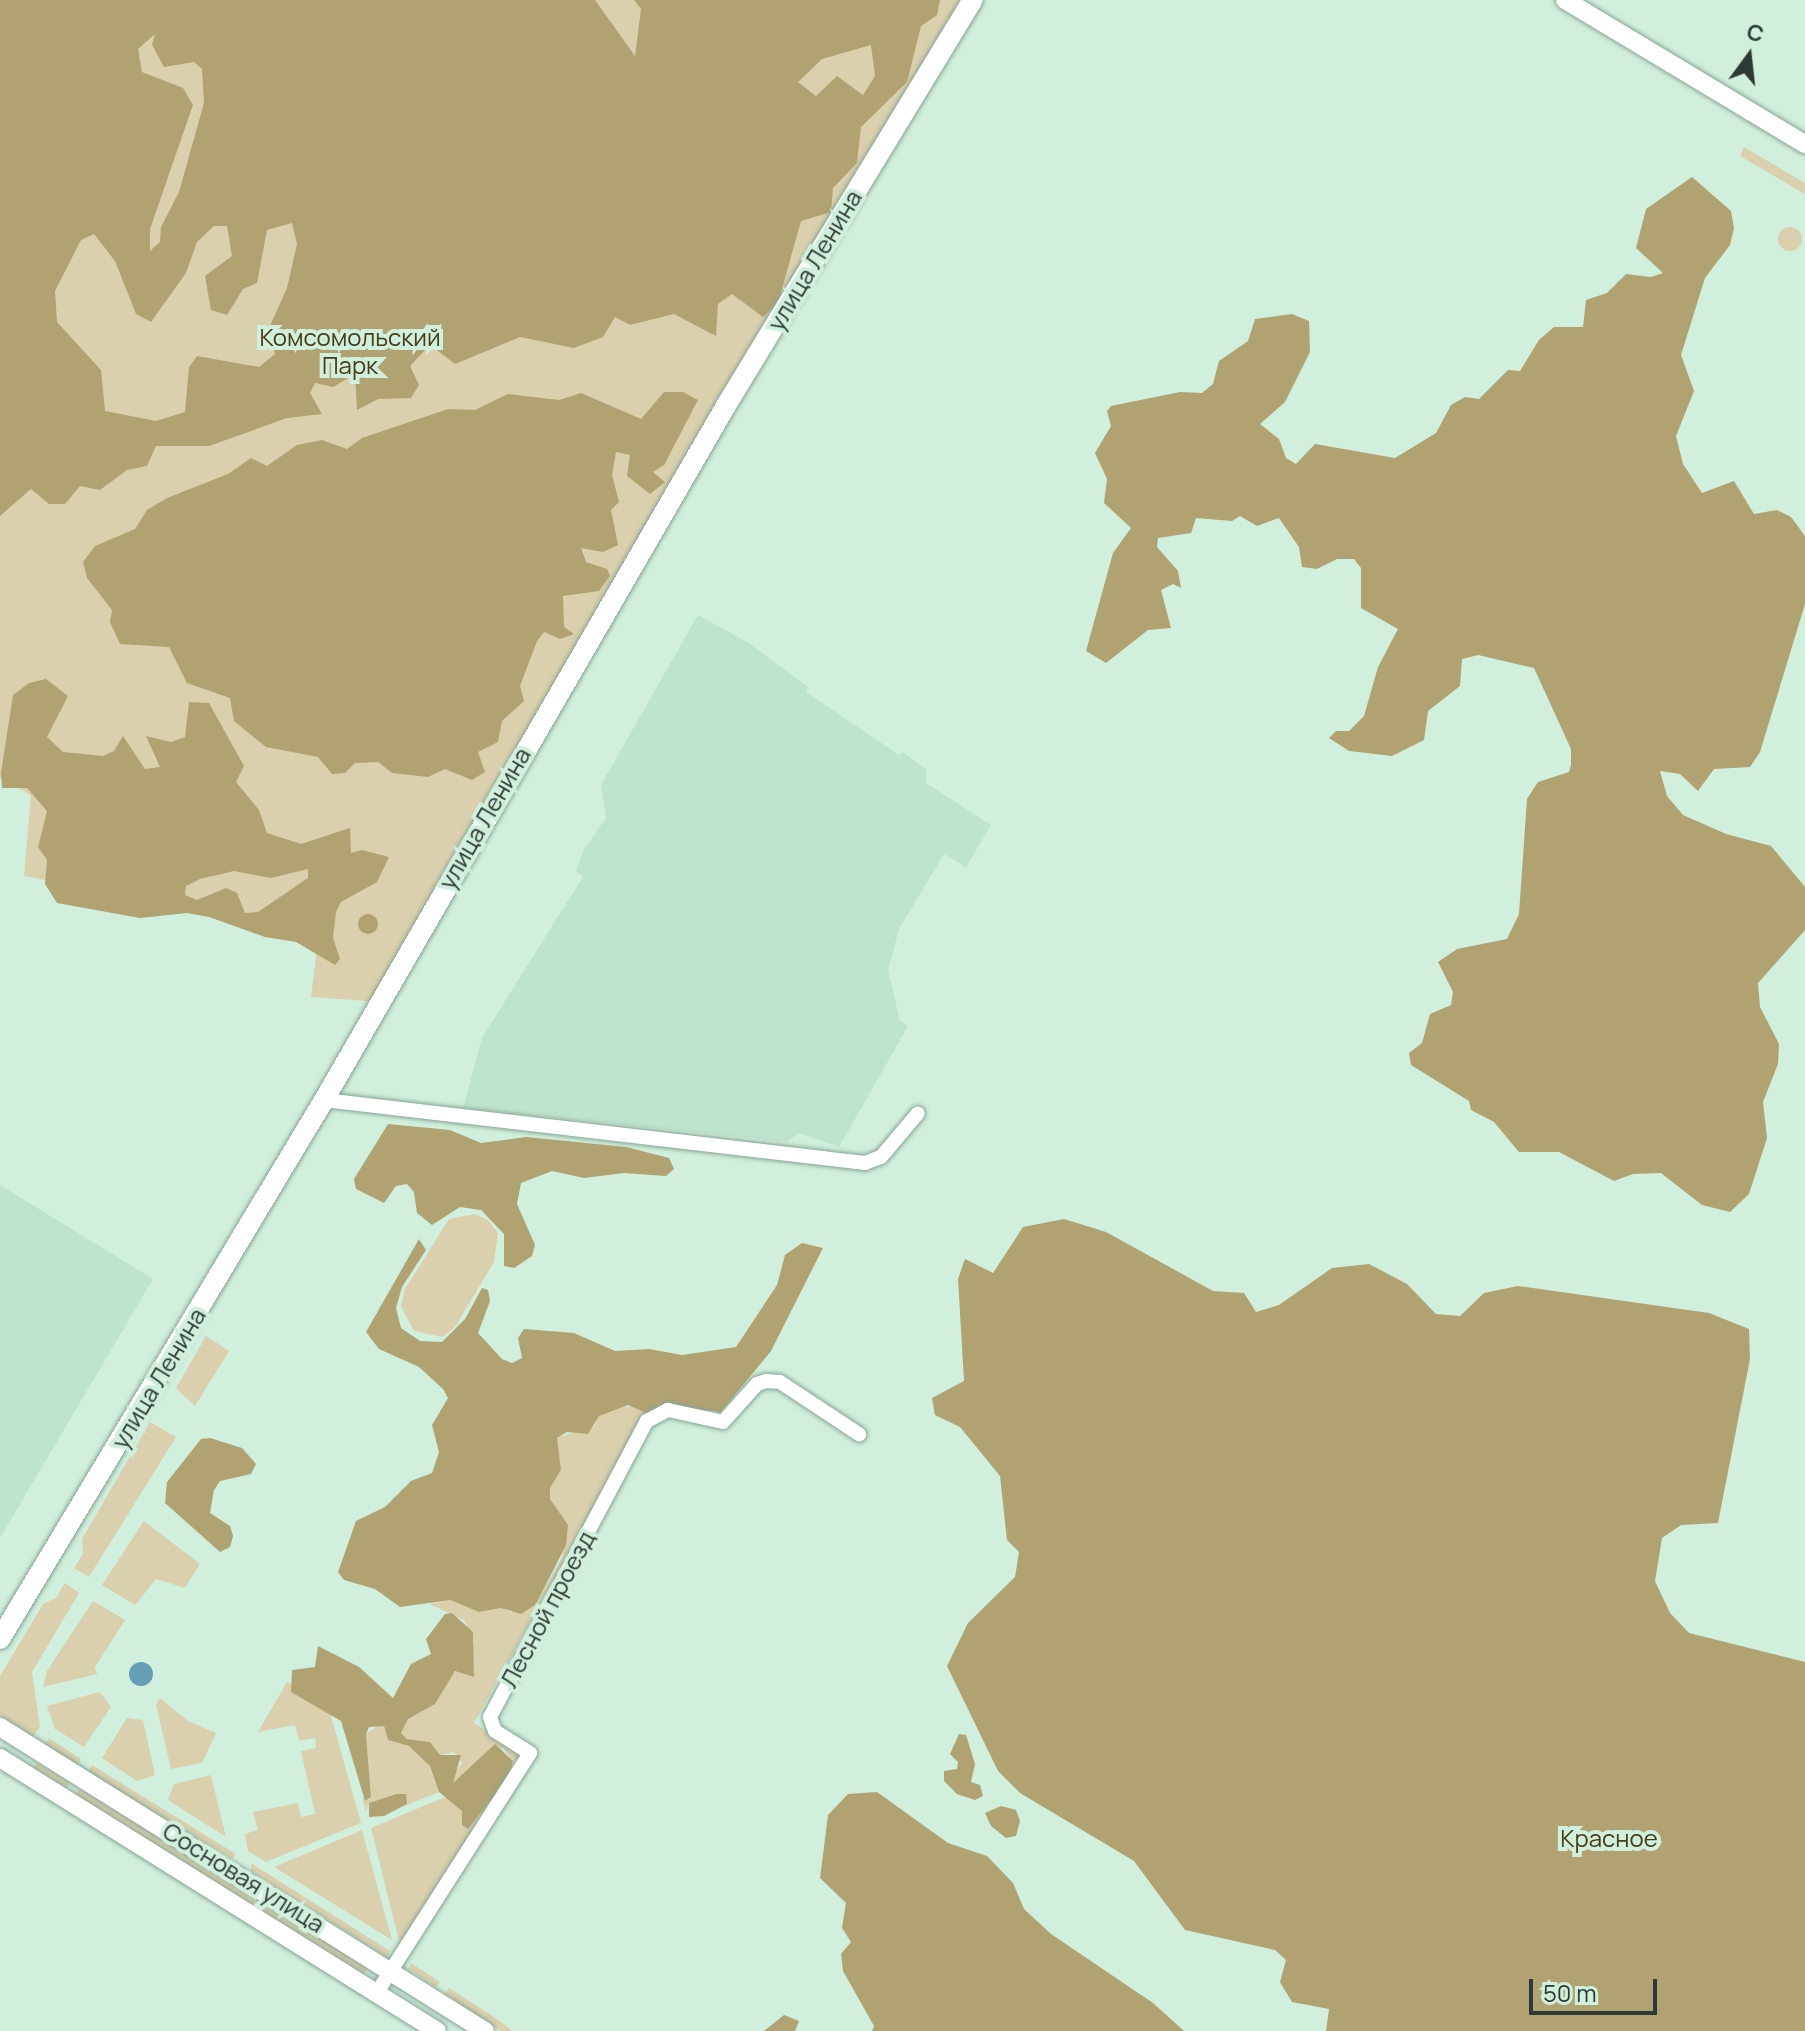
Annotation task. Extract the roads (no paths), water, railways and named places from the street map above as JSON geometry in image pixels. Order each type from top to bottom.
[{"type":"main road","name":"улица Ленина","points":[[0,1639],[324,1100],[727,404],[973,0]]},
{"type":"street","points":[[1565,0],[1805,144]]},
{"type":"street","points":[[324,1100],[865,1163],[881,1157],[918,1113]]},
{"type":"street","name":"Лесной проезд","points":[[376,1994],[530,1753],[495,1731],[490,1717],[647,1421],[668,1410],[723,1422],[757,1384],[766,1381],[780,1382],[859,1434]]},
{"type":"street","name":"Сосновая улица","points":[[0,1727],[393,1970],[485,2031]]},
{"type":"street","name":"Сосновая улица","points":[[0,1758],[437,2031]]},
{"type":"water","points":[[141,1662],[152,1669],[153,1674],[146,1685],[141,1686],[130,1679],[129,1674],[136,1663]]},
{"type":"park label","name":"Комсомольский Парк","points":[[350,351]]},
{"type":"park label","name":"Красное","points":[[1609,1838]]}]
